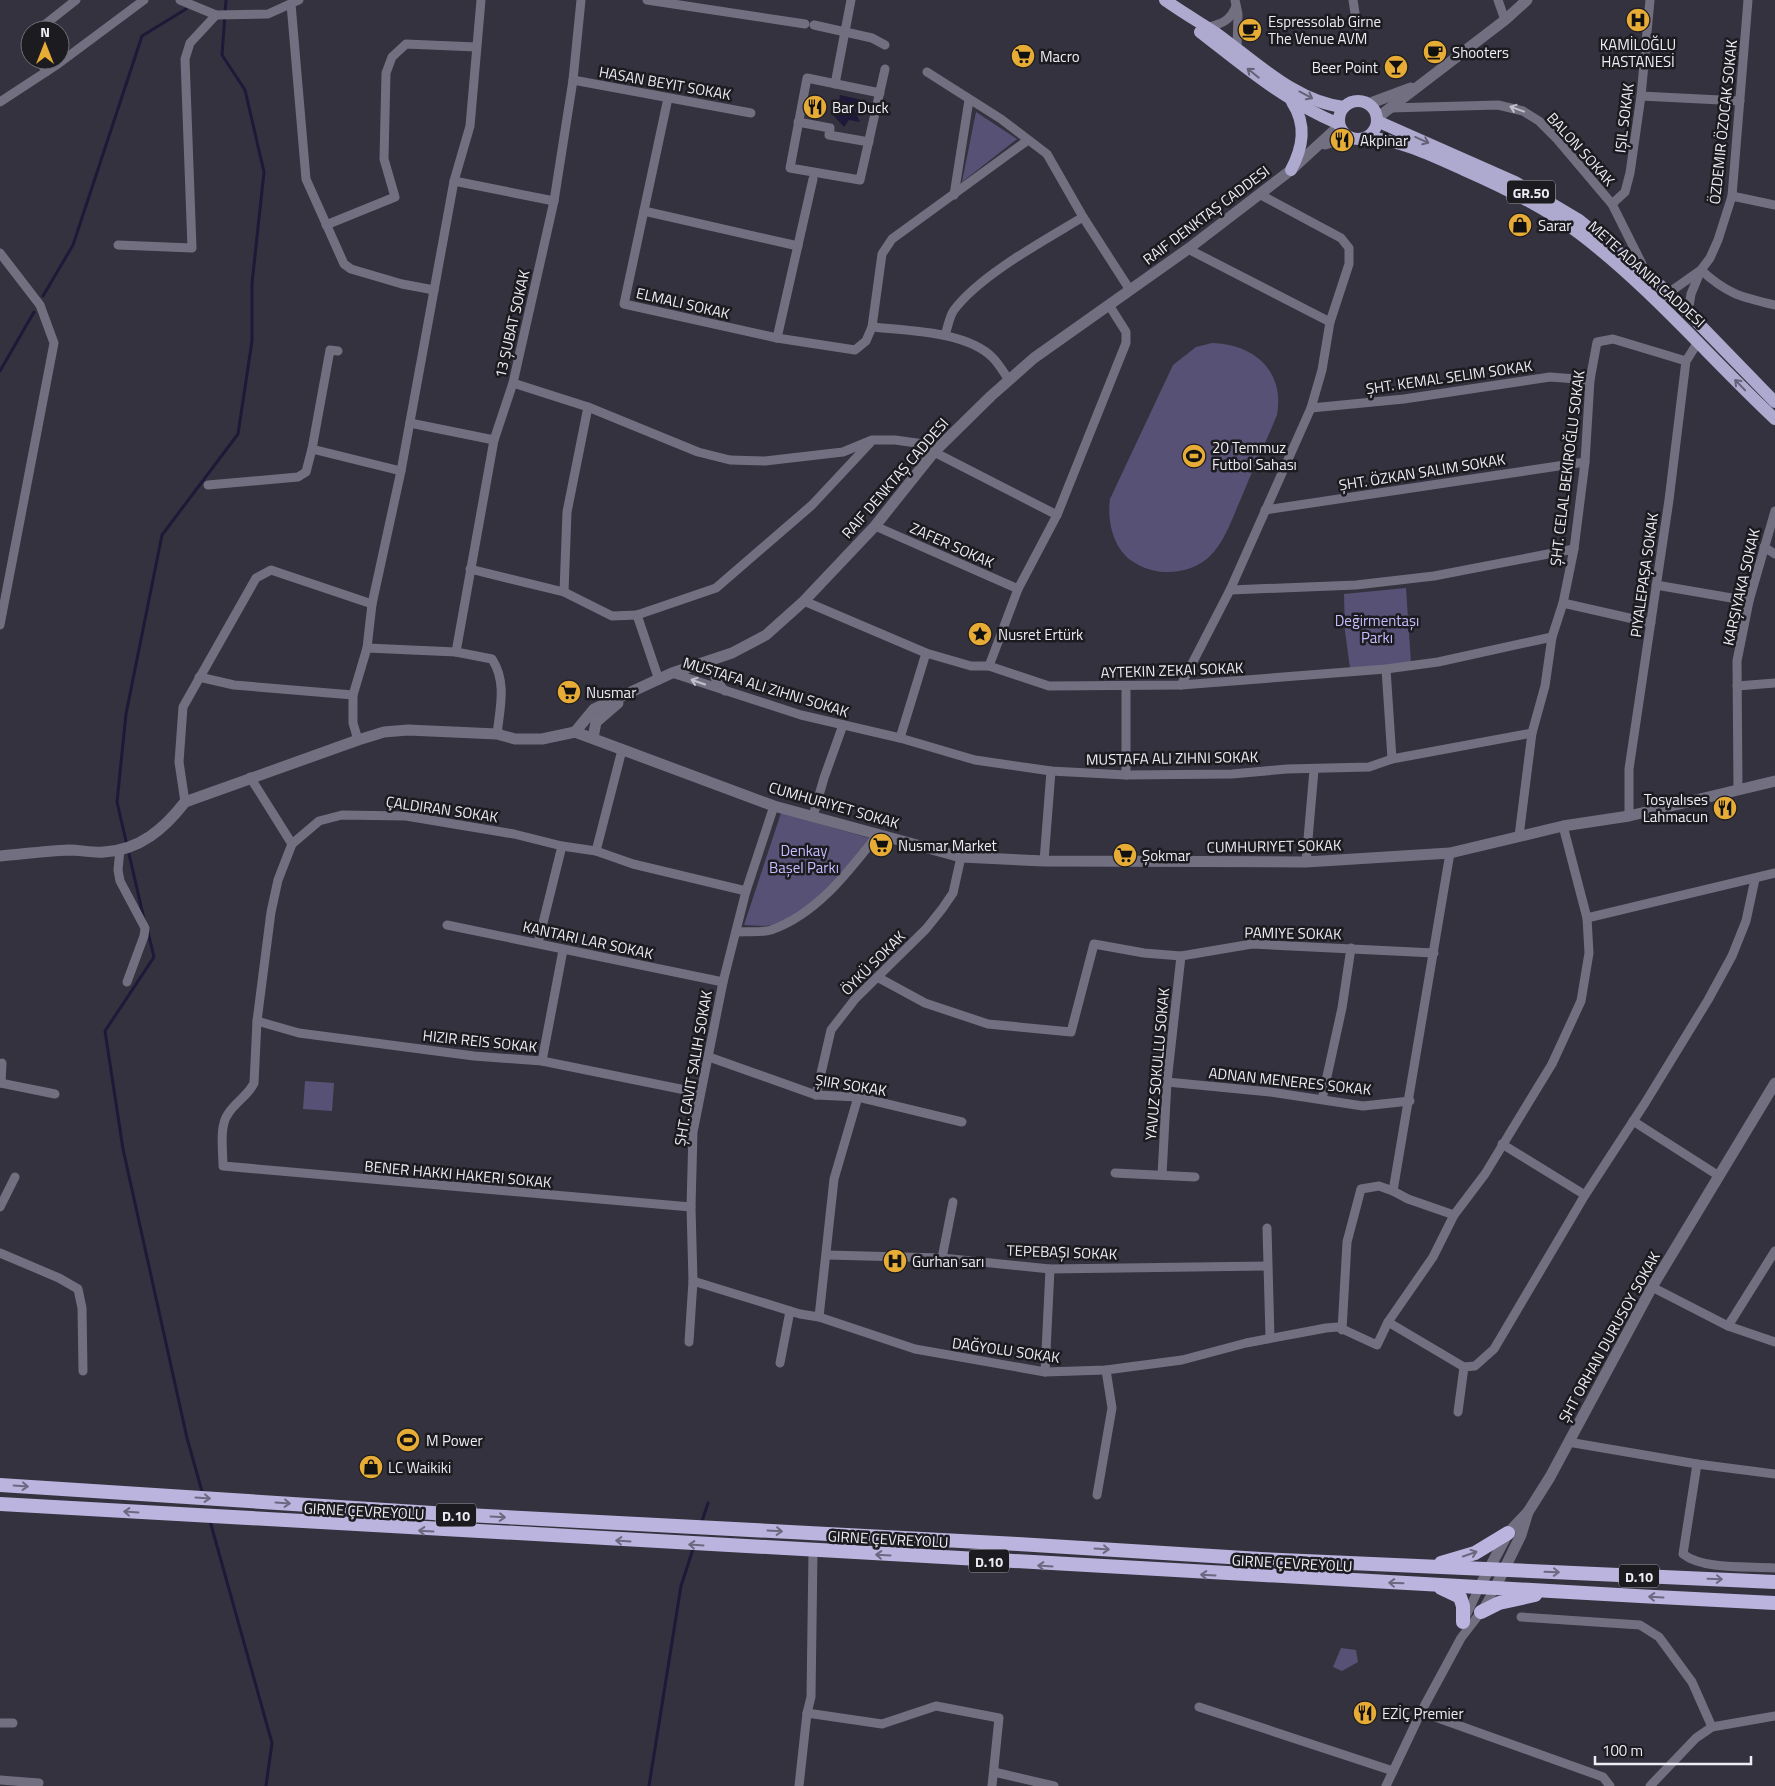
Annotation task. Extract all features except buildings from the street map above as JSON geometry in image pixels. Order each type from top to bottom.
[{"type":"highway","name":"GIRNE ÇEVREYOLU","points":[[0,1485],[448,1514],[1504,1570],[1775,1582]]},
{"type":"highway","name":"GIRNE ÇEVREYOLU","points":[[0,1504],[240,1520],[968,1559],[1256,1578],[1428,1584],[1775,1603]]},
{"type":"highway","points":[[1428,1566],[1475,1553],[1508,1533]]},
{"type":"highway","points":[[1428,1584],[1452,1592],[1460,1597],[1463,1606],[1463,1622]]},
{"type":"highway","points":[[1481,1612],[1499,1604],[1550,1591]]},
{"type":"main road","points":[[1167,1],[1306,95],[1329,105],[1344,107],[1356,101],[1368,104],[1373,108],[1377,119],[1373,133],[1368,137]]},
{"type":"main road","points":[[1167,1],[1194,27],[1270,87],[1292,102],[1339,125],[1349,137]]},
{"type":"main road","points":[[1291,170],[1299,154],[1302,140],[1301,119],[1292,102]]},
{"type":"main road","points":[[1339,125],[1340,115],[1344,107]]},
{"type":"main road","name":"GR.50","points":[[1377,119],[1515,182],[1579,220],[1668,292],[1775,402]]},
{"type":"main road","name":"GR.50","points":[[1349,137],[1355,139],[1368,137],[1393,141],[1438,158],[1481,178],[1558,219],[1615,263],[1658,301],[1775,419]]},
{"type":"street","points":[[51,20],[76,0]]},
{"type":"street","points":[[0,102],[46,72],[144,0]]},
{"type":"street","points":[[180,0],[216,15],[268,14],[295,2],[306,179],[344,264],[351,270],[402,284],[434,290]]},
{"type":"street","points":[[358,740],[353,723],[353,695],[367,648],[372,604],[401,471],[454,181],[470,126],[481,0]]},
{"type":"street","name":"13 ŞUBAT SOKAK","points":[[456,652],[494,440],[513,383],[554,201],[573,80],[581,0]]},
{"type":"street","points":[[647,0],[810,24],[872,38],[885,45]]},
{"type":"street","points":[[835,84],[851,0]]},
{"type":"street","points":[[1353,0],[1357,26]]},
{"type":"street","points":[[1498,0],[1505,20]]},
{"type":"street","points":[[1377,119],[1505,20],[1527,0]]},
{"type":"street","points":[[1612,204],[1625,192],[1630,173],[1641,96],[1650,0]]},
{"type":"street","name":"ÖZDEMIR ÖZOCAK SOKAK","points":[[1688,313],[1692,294],[1701,270],[1710,258],[1718,240],[1732,196],[1748,0]]},
{"type":"street","points":[[1208,28],[1220,24],[1232,16],[1236,3]]},
{"type":"street","points":[[1236,3],[1238,14],[1237,48]]},
{"type":"street","points":[[118,245],[192,248],[185,59],[190,43],[216,15]]},
{"type":"street","points":[[326,225],[395,196],[384,159],[386,73],[392,57],[406,44],[476,47]]},
{"type":"street","points":[[880,93],[807,78],[790,168],[860,180],[868,142],[880,93],[885,69]]},
{"type":"street","points":[[926,72],[1001,119],[1047,154],[1083,217],[1130,290]]},
{"type":"street","name":"HASAN BEYIT SOKAK","points":[[573,80],[751,113]]},
{"type":"street","points":[[1368,104],[1419,85]]},
{"type":"street","points":[[1641,96],[1740,101]]},
{"type":"street","points":[[668,98],[624,304],[777,338],[854,350],[866,341],[872,327],[882,254],[892,239],[1028,140]]},
{"type":"street","points":[[954,195],[969,100]]},
{"type":"street","name":"BALON SOKAK","points":[[1390,108],[1498,105],[1523,111],[1539,121],[1557,139],[1612,204],[1648,275]]},
{"type":"street","points":[[798,122],[830,128],[829,135],[868,142]]},
{"type":"street","name":"RAIF DENKTAŞ CADDESI","points":[[575,732],[594,709],[672,673],[732,653],[766,635],[804,601],[875,526],[934,452],[1009,380],[1034,358],[1188,249],[1291,170],[1339,125]]},
{"type":"street","name":"RAIF DENKTAŞ CADDESI","points":[[1316,148],[1337,139],[1349,137]]},
{"type":"street","points":[[777,338],[813,179]]},
{"type":"street","points":[[454,181],[554,201]]},
{"type":"street","points":[[1181,685],[1230,590],[1311,408],[1322,370],[1330,322],[1349,264],[1350,248],[1341,238],[1259,194]]},
{"type":"street","points":[[1732,196],[1775,205]]},
{"type":"street","points":[[644,211],[798,246]]},
{"type":"street","points":[[945,335],[953,312],[972,291],[1030,249],[1083,217]]},
{"type":"street","points":[[1188,249],[1330,322]]},
{"type":"street","points":[[0,253],[40,305],[54,343],[0,625]]},
{"type":"street","points":[[1701,270],[1718,286],[1739,297],[1775,305]]},
{"type":"street","name":"ÖZDEMIR ÖZOCAK SOKAK","points":[[1658,301],[1701,270]]},
{"type":"street","points":[[989,666],[1018,589],[1057,515],[1126,343],[1126,332],[1109,305]]},
{"type":"street","points":[[872,327],[945,335],[974,345],[993,358],[1009,380]]},
{"type":"street","name":"ŞHT. CELAL BEKIROĞLU SOKAK","points":[[1519,836],[1532,733],[1545,686],[1552,637],[1563,603],[1574,549],[1585,462],[1590,380],[1597,342],[1613,339],[1686,362]]},
{"type":"street","name":"PIYALEPAŞA SOKAK","points":[[1629,816],[1629,769],[1651,623],[1686,362],[1698,342]]},
{"type":"street","points":[[208,484],[298,477],[306,472],[330,350],[338,351]]},
{"type":"street","name":"ŞHT. KEMAL SELIM SOKAK","points":[[1311,408],[1404,399],[1550,377],[1590,380]]},
{"type":"street","points":[[513,383],[588,407],[689,449],[730,460],[765,461],[843,452],[872,440],[931,445],[934,452],[1057,515]]},
{"type":"street","points":[[564,592],[567,512],[588,407]]},
{"type":"street","points":[[410,423],[494,440]]},
{"type":"street","points":[[470,569],[564,592],[612,616],[637,615],[716,588],[812,505],[872,440]]},
{"type":"street","points":[[312,449],[401,471]]},
{"type":"street","name":"ŞHT. ÖZKAN SALIM SOKAK","points":[[1265,510],[1585,462]]},
{"type":"street","points":[[1738,789],[1737,661],[1749,600],[1775,511]]},
{"type":"street","name":"ZAFER SOKAK","points":[[875,526],[1018,589]]},
{"type":"street","points":[[1764,547],[1775,554]]},
{"type":"street","points":[[1230,590],[1366,584],[1434,576],[1574,549]]},
{"type":"street","points":[[186,802],[179,762],[182,707],[256,578],[272,570],[372,604]]},
{"type":"street","points":[[1656,585],[1749,600]]},
{"type":"street","name":"AYTEKIN ZEKAI SOKAK","points":[[804,601],[926,652],[971,666],[989,666],[1050,686],[1126,687],[1181,685],[1386,670],[1438,662],[1552,637]]},
{"type":"street","points":[[1563,603],[1651,623]]},
{"type":"street","points":[[637,615],[659,680]]},
{"type":"street","points":[[367,648],[456,652],[492,659],[498,668],[502,682],[497,734]]},
{"type":"street","points":[[900,738],[926,652]]},
{"type":"street","points":[[708,661],[716,680],[725,691]]},
{"type":"street","points":[[1386,670],[1392,759]]},
{"type":"street","name":"MUSTAFA ALI ZIHNI SOKAK","points":[[672,673],[801,715],[900,738],[975,760],[1051,771],[1126,776],[1232,774],[1287,768],[1314,770],[1369,767],[1392,759],[1532,733]]},
{"type":"street","points":[[199,677],[234,685],[353,695]]},
{"type":"street","points":[[1736,686],[1775,683]]},
{"type":"street","points":[[1126,687],[1126,776]]},
{"type":"street","name":"RAIF DENKTAŞ CADDESI","points":[[593,738],[596,722],[628,693]]},
{"type":"street","points":[[814,816],[832,755],[844,725]]},
{"type":"street","points":[[0,856],[39,851],[104,852],[134,847],[148,839],[170,821],[186,802],[250,777],[384,732],[408,730],[497,734],[515,739],[542,739],[563,733],[575,732]]},
{"type":"street","name":"CUMHURIYET SOKAK","points":[[575,732],[774,806],[961,856],[1044,861],[1306,862],[1450,853],[1563,826],[1629,816],[1775,781]]},
{"type":"street","points":[[596,851],[622,750]]},
{"type":"street","points":[[1306,862],[1314,770]]},
{"type":"street","points":[[1044,861],[1051,771]]},
{"type":"street","points":[[250,777],[292,844]]},
{"type":"street","name":"ŞHT. CAVIT SALIH SOKAK","points":[[688,1342],[693,1281],[691,1208],[693,1132],[700,1093],[710,1057],[723,982],[746,891],[774,806]]},
{"type":"street","points":[[691,1208],[223,1166],[224,1124],[228,1114],[250,1092],[254,1083],[257,1021],[271,912],[278,880],[292,844],[319,822],[342,815],[380,814],[406,816],[514,834],[562,846],[596,851],[633,864],[746,891]]},
{"type":"street","points":[[1563,826],[1587,918],[1589,953],[1578,1010],[1552,1064],[1484,1174],[1454,1214],[1433,1257],[1388,1322],[1464,1367],[1475,1366],[1494,1349],[1585,1195],[1703,1008],[1732,956],[1746,921],[1755,879]]},
{"type":"street","points":[[736,932],[769,931],[801,915],[840,882],[878,834]]},
{"type":"street","points":[[538,943],[562,846]]},
{"type":"street","points":[[120,849],[120,881],[145,928],[144,936],[127,982]]},
{"type":"street","points":[[1393,1191],[1410,1101],[1450,853]]},
{"type":"street","name":"ÖYKÜ SOKAK","points":[[816,1095],[831,1030],[855,999],[879,978],[926,930],[942,909],[953,893],[961,856]]},
{"type":"street","points":[[1587,918],[1775,873]]},
{"type":"street","points":[[446,925],[723,982]]},
{"type":"street","name":"PAMIYE SOKAK","points":[[879,978],[924,1004],[988,1024],[1071,1032],[1094,944],[1144,953],[1181,956],[1252,944],[1293,948],[1351,948],[1434,953]]},
{"type":"street","points":[[1322,1099],[1342,1008],[1351,948]]},
{"type":"street","points":[[542,1061],[563,950]]},
{"type":"street","name":"YAVUZ SOKULLU SOKAK","points":[[1162,1175],[1167,1082],[1181,956]]},
{"type":"street","points":[[257,1021],[299,1033],[474,1056],[542,1061],[700,1093]]},
{"type":"street","name":"ŞIIR SOKAK","points":[[710,1057],[816,1095],[858,1097],[962,1122]]},
{"type":"street","points":[[2,1063],[1,1083],[55,1094]]},
{"type":"street","name":"ADNAN MENERES SOKAK","points":[[1167,1082],[1270,1092],[1362,1106],[1410,1101]]},
{"type":"street","name":"ŞHT ORHAN DURUSOY SOKAK","points":[[1460,1638],[1481,1612],[1504,1570],[1521,1534],[1528,1512],[1652,1287],[1775,1083]]},
{"type":"street","points":[[819,1317],[834,1179],[858,1097]]},
{"type":"street","points":[[1633,1121],[1718,1176]]},
{"type":"street","points":[[1502,1144],[1585,1195]]},
{"type":"street","points":[[1115,1173],[1194,1177]]},
{"type":"street","points":[[0,1207],[15,1176]]},
{"type":"street","points":[[1342,1330],[1347,1242],[1361,1189],[1379,1186],[1408,1199],[1454,1214]]},
{"type":"street","points":[[942,1258],[953,1202]]},
{"type":"street","points":[[1267,1228],[1270,1338]]},
{"type":"street","points":[[1728,1326],[1775,1251]]},
{"type":"street","points":[[0,1253],[59,1278],[78,1289],[82,1308],[83,1371]]},
{"type":"street","points":[[827,1255],[942,1258],[1050,1269],[1267,1266]]},
{"type":"street","points":[[1045,1372],[1050,1269]]},
{"type":"street","name":"DAĞYOLU SOKAK","points":[[693,1281],[790,1311],[819,1317],[915,1349],[1045,1372],[1106,1370],[1182,1360],[1270,1338],[1338,1327],[1377,1345],[1388,1322]]},
{"type":"street","points":[[1652,1287],[1728,1326],[1775,1342]]},
{"type":"street","points":[[780,1363],[790,1311]]},
{"type":"street","points":[[1458,1412],[1464,1367]]},
{"type":"street","points":[[1097,1495],[1112,1408],[1106,1370]]},
{"type":"street","points":[[1568,1442],[1697,1464],[1775,1474]]},
{"type":"street","points":[[1697,1464],[1682,1554],[1690,1560],[1702,1564],[1775,1568]]},
{"type":"street","points":[[1386,1786],[1421,1712],[1460,1638],[1463,1622],[1488,1569],[1508,1533],[1528,1512]]},
{"type":"street","points":[[799,1786],[807,1713],[811,1697],[813,1552]]},
{"type":"street","points":[[1521,1617],[1640,1625],[1659,1637],[1692,1682],[1712,1727]]},
{"type":"street","points":[[807,1713],[882,1724],[936,1706],[999,1718],[992,1786]]},
{"type":"street","points":[[1199,1707],[1393,1771]]},
{"type":"street","points":[[1421,1712],[1604,1777],[1610,1786]]},
{"type":"street","points":[[1650,1786],[1696,1738],[1712,1727],[1775,1716]]},
{"type":"street","points":[[0,1723],[13,1723]]},
{"type":"street","points":[[994,1772],[1054,1786]]},
{"type":"street","points":[[0,1780],[39,1783]]},
{"type":"green space","points":[[976,112],[1017,139],[962,182]]},
{"type":"green space","name":"20 Temmuz Futbol Sahası","points":[[1212,343],[1241,348],[1263,362],[1271,373],[1276,385],[1278,399],[1277,415],[1229,528],[1216,550],[1202,563],[1182,571],[1161,572],[1151,570],[1132,561],[1120,549],[1111,525],[1110,499],[1173,365],[1196,347]]},
{"type":"green space","name":"Değirmentaşı Parkı","points":[[1406,588],[1411,663],[1350,668],[1345,631],[1344,594]]},
{"type":"green space","name":"Denkay Başel Parkı","points":[[781,813],[869,838],[838,876],[798,913],[784,921],[771,925],[744,925]]},
{"type":"green space","points":[[305,1081],[334,1083],[332,1111],[303,1109]]},
{"type":"green space","points":[[1341,1648],[1356,1650],[1358,1662],[1342,1671],[1333,1667]]},
{"type":"shaded area","points":[[840,95],[858,99],[855,111],[860,122],[849,120],[844,127],[833,115],[835,113],[837,115]]},
{"type":"waterway","points":[[144,919],[117,802],[126,714],[162,535],[238,434],[252,341],[252,283],[264,172],[245,90],[222,55],[226,0]]},
{"type":"waterway","points":[[43,296],[73,245],[142,36],[186,9]]},
{"type":"waterway","points":[[0,371],[34,312]]},
{"type":"waterway","points":[[148,932],[154,957],[105,1031],[123,1149],[187,1438],[203,1495]]},
{"type":"waterway","points":[[701,1524],[708,1503]]},
{"type":"waterway","points":[[210,1521],[272,1743],[266,1786]]},
{"type":"waterway","points":[[649,1786],[681,1586],[693,1549]]},
{"type":"place","name":"KAMİLOĞLU HASTANESİ","points":[[1638,20]]},
{"type":"place","name":"Espressolab Girne The Venue AVM","points":[[1250,30]]},
{"type":"place","name":"Shooters","points":[[1435,52]]},
{"type":"place","name":"Macro","points":[[1023,56]]},
{"type":"place","name":"Beer Point","points":[[1396,67]]},
{"type":"place","name":"Bar Duck","points":[[815,107]]},
{"type":"place","name":"Akpinar","points":[[1342,140]]},
{"type":"place","name":"Sarar","points":[[1520,225]]},
{"type":"place","name":"20 Temmuz Futbol Sahası","points":[[1194,456]]},
{"type":"place","name":"Nusret Ertürk","points":[[980,634]]},
{"type":"place","name":"Nusmar","points":[[569,692]]},
{"type":"place","name":"Tosyalıses Lahmacun","points":[[1725,808]]},
{"type":"place","name":"Nusmar Market","points":[[881,845]]},
{"type":"place","name":"Şokmar","points":[[1125,855]]},
{"type":"place","name":"Gurhan sarı","points":[[895,1261]]},
{"type":"place","name":"M Power","points":[[408,1440]]},
{"type":"place","name":"LC Waikiki","points":[[371,1467]]},
{"type":"place","name":"EZİÇ Premier","points":[[1365,1713]]}]
